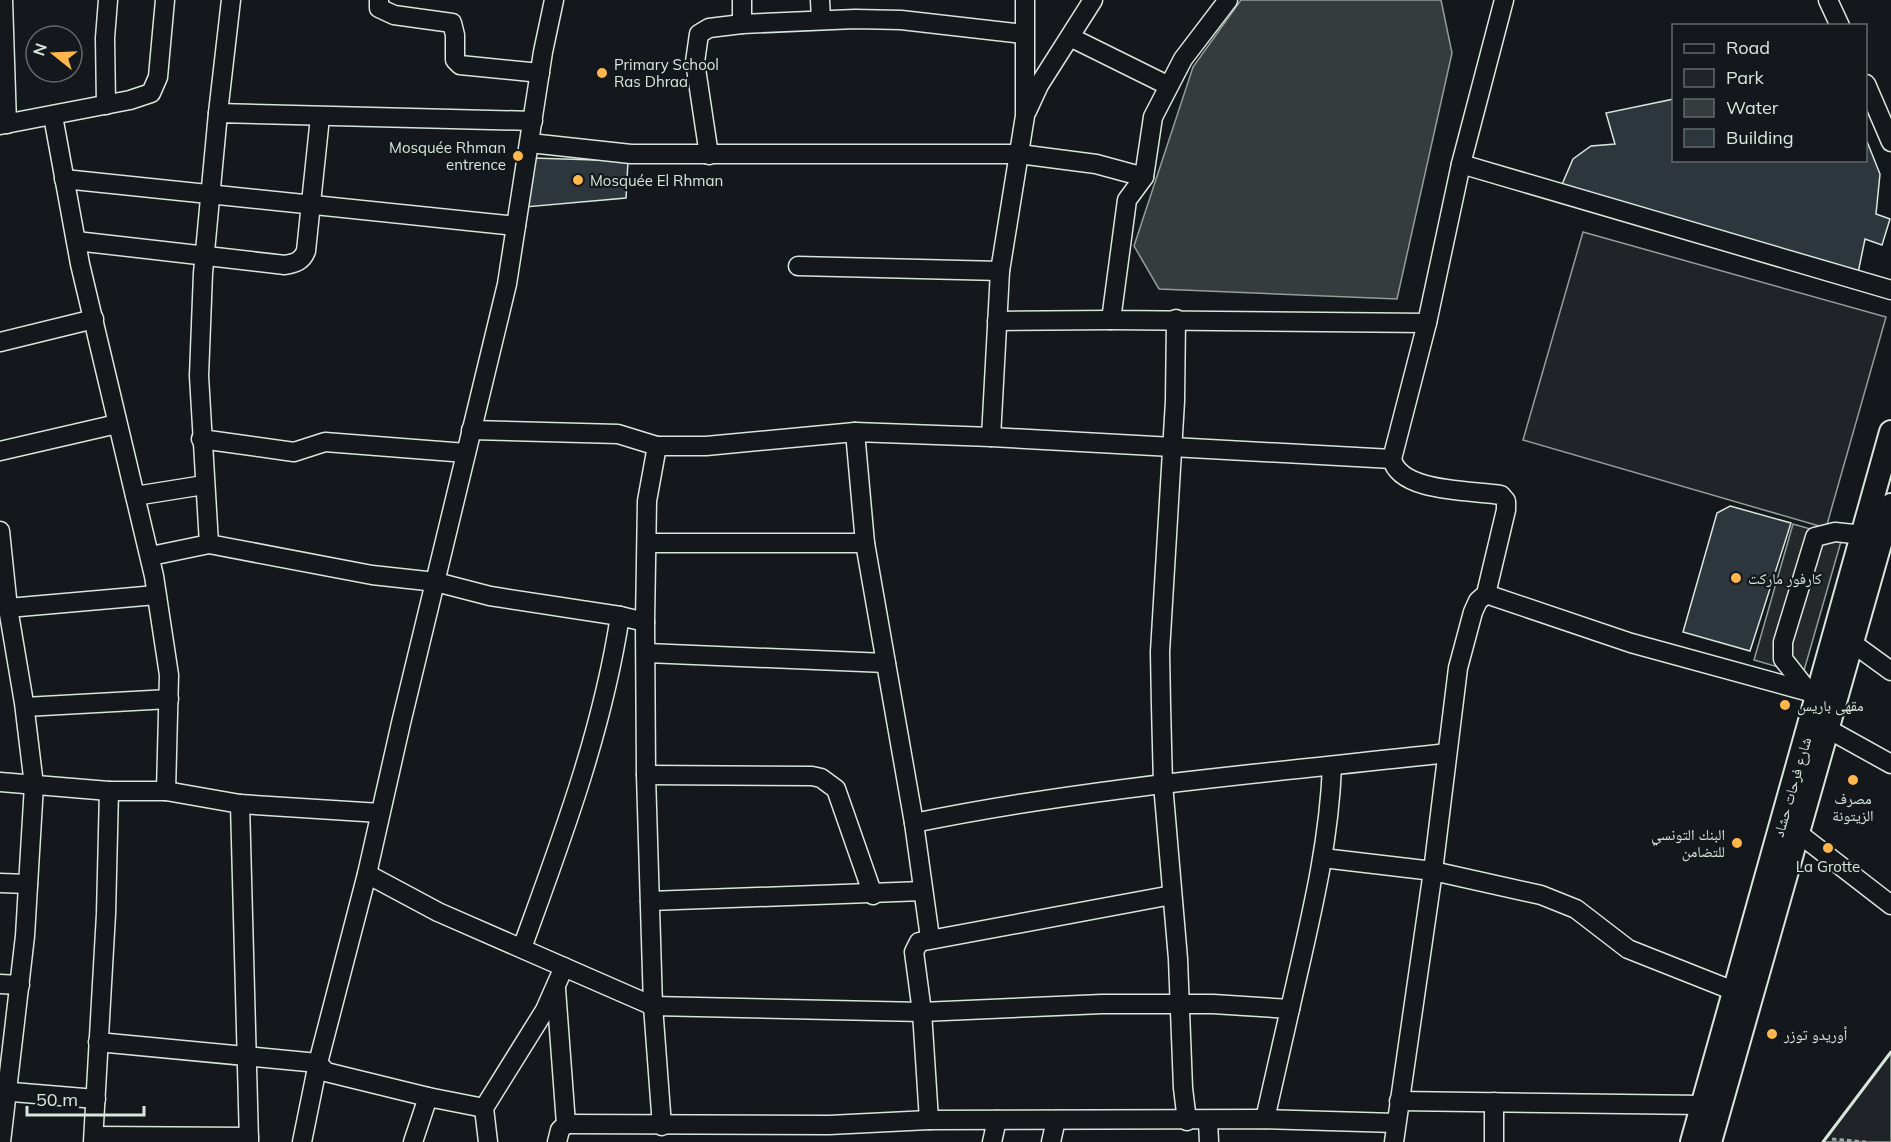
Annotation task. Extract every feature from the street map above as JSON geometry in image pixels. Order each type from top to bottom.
[{"type":"main road","name":"شارع فرحات حشاد","points":[[1710,1142],[1879,538],[1891,432]]},
{"type":"main road","name":"شارع فرحات حشاد","points":[[1692,1142],[1813,693],[1891,505]]},
{"type":"street","points":[[3,0],[4,124],[143,98],[151,93],[156,86],[165,0]]},
{"type":"street","points":[[106,105],[105,38],[108,0]]},
{"type":"street","points":[[209,544],[199,376],[205,254],[231,0]]},
{"type":"street","points":[[379,0],[379,8],[394,15],[452,23],[455,35],[455,60],[460,65],[540,73]]},
{"type":"street","points":[[302,1142],[318,1063],[367,873],[507,284],[540,73],[554,0]]},
{"type":"street","points":[[742,0],[742,24]]},
{"type":"street","points":[[820,0],[820,20]]},
{"type":"street","points":[[992,437],[1000,271],[1024,116],[1025,0]]},
{"type":"street","points":[[1024,116],[1039,85],[1093,0]]},
{"type":"street","points":[[1112,320],[1127,200],[1144,177],[1154,117],[1167,85],[1183,59],[1228,0]]},
{"type":"street","points":[[1394,1142],[1433,871],[1447,753],[1466,633],[1478,601],[1486,594],[1506,501],[1501,495],[1419,484],[1395,470],[1392,459],[1427,323],[1461,164],[1504,0]]},
{"type":"street","points":[[1828,0],[1838,24]]},
{"type":"street","points":[[709,155],[695,62],[696,41],[699,34],[709,28],[820,20],[901,20],[1024,33]]},
{"type":"street","points":[[1070,37],[1167,85]]},
{"type":"street","points":[[1867,86],[1891,142]]},
{"type":"street","points":[[218,113],[533,121]]},
{"type":"street","points":[[53,116],[76,241],[117,424],[151,556],[168,664],[166,791]]},
{"type":"street","points":[[76,241],[205,254],[285,266],[303,260],[306,251],[320,117]]},
{"type":"street","points":[[530,143],[631,154],[709,155],[761,152],[1019,154],[1096,164],[1144,177]]},
{"type":"street","points":[[1461,164],[1891,290]]},
{"type":"street","points":[[64,179],[516,226]]},
{"type":"street","points":[[798,266],[1000,271]]},
{"type":"street","points":[[0,342],[94,319]]},
{"type":"street","points":[[997,321],[1176,319],[1427,323]]},
{"type":"street","points":[[1176,319],[1160,652],[1163,784],[1187,1121]]},
{"type":"street","points":[[0,451],[117,424]]},
{"type":"street","points":[[471,430],[618,434],[657,446],[706,446],[855,432],[992,437],[1392,459]]},
{"type":"street","points":[[855,432],[865,543],[914,823],[930,938]]},
{"type":"street","points":[[201,439],[294,452],[325,442],[466,453]]},
{"type":"street","points":[[657,446],[647,501],[646,775],[652,1006],[662,1126]]},
{"type":"street","points":[[135,496],[204,485]]},
{"type":"street","points":[[0,531],[1,568],[8,608],[9,671],[25,707],[34,785],[20,985],[4,1090],[1,1142]]},
{"type":"street","points":[[1879,538],[1835,532],[1815,537],[1783,642],[1783,659],[1821,700],[1827,729],[1891,764]]},
{"type":"street","points":[[648,543],[865,543]]},
{"type":"street","points":[[151,556],[209,544],[372,575],[436,582],[490,596],[645,622]]},
{"type":"street","points":[[1486,594],[1631,643],[1813,693]]},
{"type":"street","points":[[8,608],[156,595]]},
{"type":"street","points":[[522,948],[579,793],[610,679],[620,616]]},
{"type":"street","points":[[1851,642],[1891,671]]},
{"type":"street","points":[[647,653],[886,663]]},
{"type":"street","points":[[25,707],[169,699]]},
{"type":"street","points":[[914,823],[1009,804],[1163,784],[1447,753]]},
{"type":"street","points":[[1265,1119],[1323,858],[1330,808],[1332,766]]},
{"type":"street","points":[[646,775],[821,778],[836,789],[873,895]]},
{"type":"street","points":[[0,782],[109,791],[166,791],[240,804],[380,813]]},
{"type":"street","points":[[109,791],[106,914],[94,1139],[249,1140],[240,804]]},
{"type":"street","points":[[1798,833],[1891,905]]},
{"type":"street","points":[[1323,858],[1433,871],[1541,895],[1576,909],[1628,949],[1734,991]]},
{"type":"street","points":[[367,873],[438,912],[652,1006],[922,1012],[1102,1004],[1180,1004],[1290,1009]]},
{"type":"street","points":[[0,883],[28,884]]},
{"type":"street","points":[[650,901],[873,895],[923,891]]},
{"type":"street","points":[[929,1120],[922,1012],[914,952],[919,942],[930,938],[1172,895]]},
{"type":"street","points":[[488,1142],[484,1108],[516,1059],[556,987],[564,967]]},
{"type":"street","points":[[0,984],[20,985]]},
{"type":"street","points":[[556,987],[566,1124]]},
{"type":"street","points":[[98,1042],[318,1063],[326,1072],[484,1108]]},
{"type":"street","points":[[4,1090],[96,1100]]},
{"type":"street","points":[[413,1142],[428,1097]]},
{"type":"street","points":[[1399,1101],[1702,1105]]},
{"type":"street","points":[[1494,1102],[1494,1142]]},
{"type":"street","points":[[556,1142],[560,1130],[566,1124],[662,1126],[700,1124],[827,1134],[929,1120],[1208,1121],[1265,1119],[1396,1123]]},
{"type":"street","points":[[992,1142],[997,1120]]},
{"type":"street","points":[[1051,1142],[1056,1120]]},
{"type":"street","points":[[1208,1121],[1209,1142]]},
{"type":"path","points":[[1836,1142],[1832,1138],[1866,1142]]},
{"type":"green space","points":[[1583,232],[1886,317],[1826,528],[1523,440]]},
{"type":"green space","points":[[1891,1052],[1891,1142],[1823,1142]]},
{"type":"shaded area","points":[[1793,524],[1842,538],[1803,674],[1754,660]]},
{"type":"water","points":[[1241,0],[1441,0],[1452,53],[1397,299],[1159,289],[1134,246],[1193,67]]},
{"type":"building","points":[[1672,99],[1672,162],[1867,162],[1867,142],[1880,174],[1876,214],[1890,219],[1882,245],[1865,239],[1858,273],[1560,189],[1573,159],[1591,146],[1615,144],[1606,113]]},
{"type":"building","name":"Mosquée El Rhman","points":[[532,158],[628,161],[626,198],[525,207]]},
{"type":"building","name":"كارفور ماركت","points":[[1730,506],[1791,523],[1750,651],[1683,632],[1717,513]]},
{"type":"wall","points":[[1823,1142],[1891,1052]]},
{"type":"place","name":"Primary School Ras Dhraa","points":[[602,73]]},
{"type":"place","name":"Mosquée Rhman entrence","points":[[518,156]]},
{"type":"place","name":"Mosquée El Rhman","points":[[578,180]]},
{"type":"place","name":"كارفور ماركت","points":[[1736,578]]},
{"type":"place","name":"مقهى باريس","points":[[1785,705]]},
{"type":"place","name":"مصرف الزيتونة","points":[[1853,780]]},
{"type":"place","name":"البنك التونسي للتضامن","points":[[1737,843]]},
{"type":"place","name":"La Grotte","points":[[1828,848]]},
{"type":"place","name":"أوريدو توزر","points":[[1772,1034]]}]
